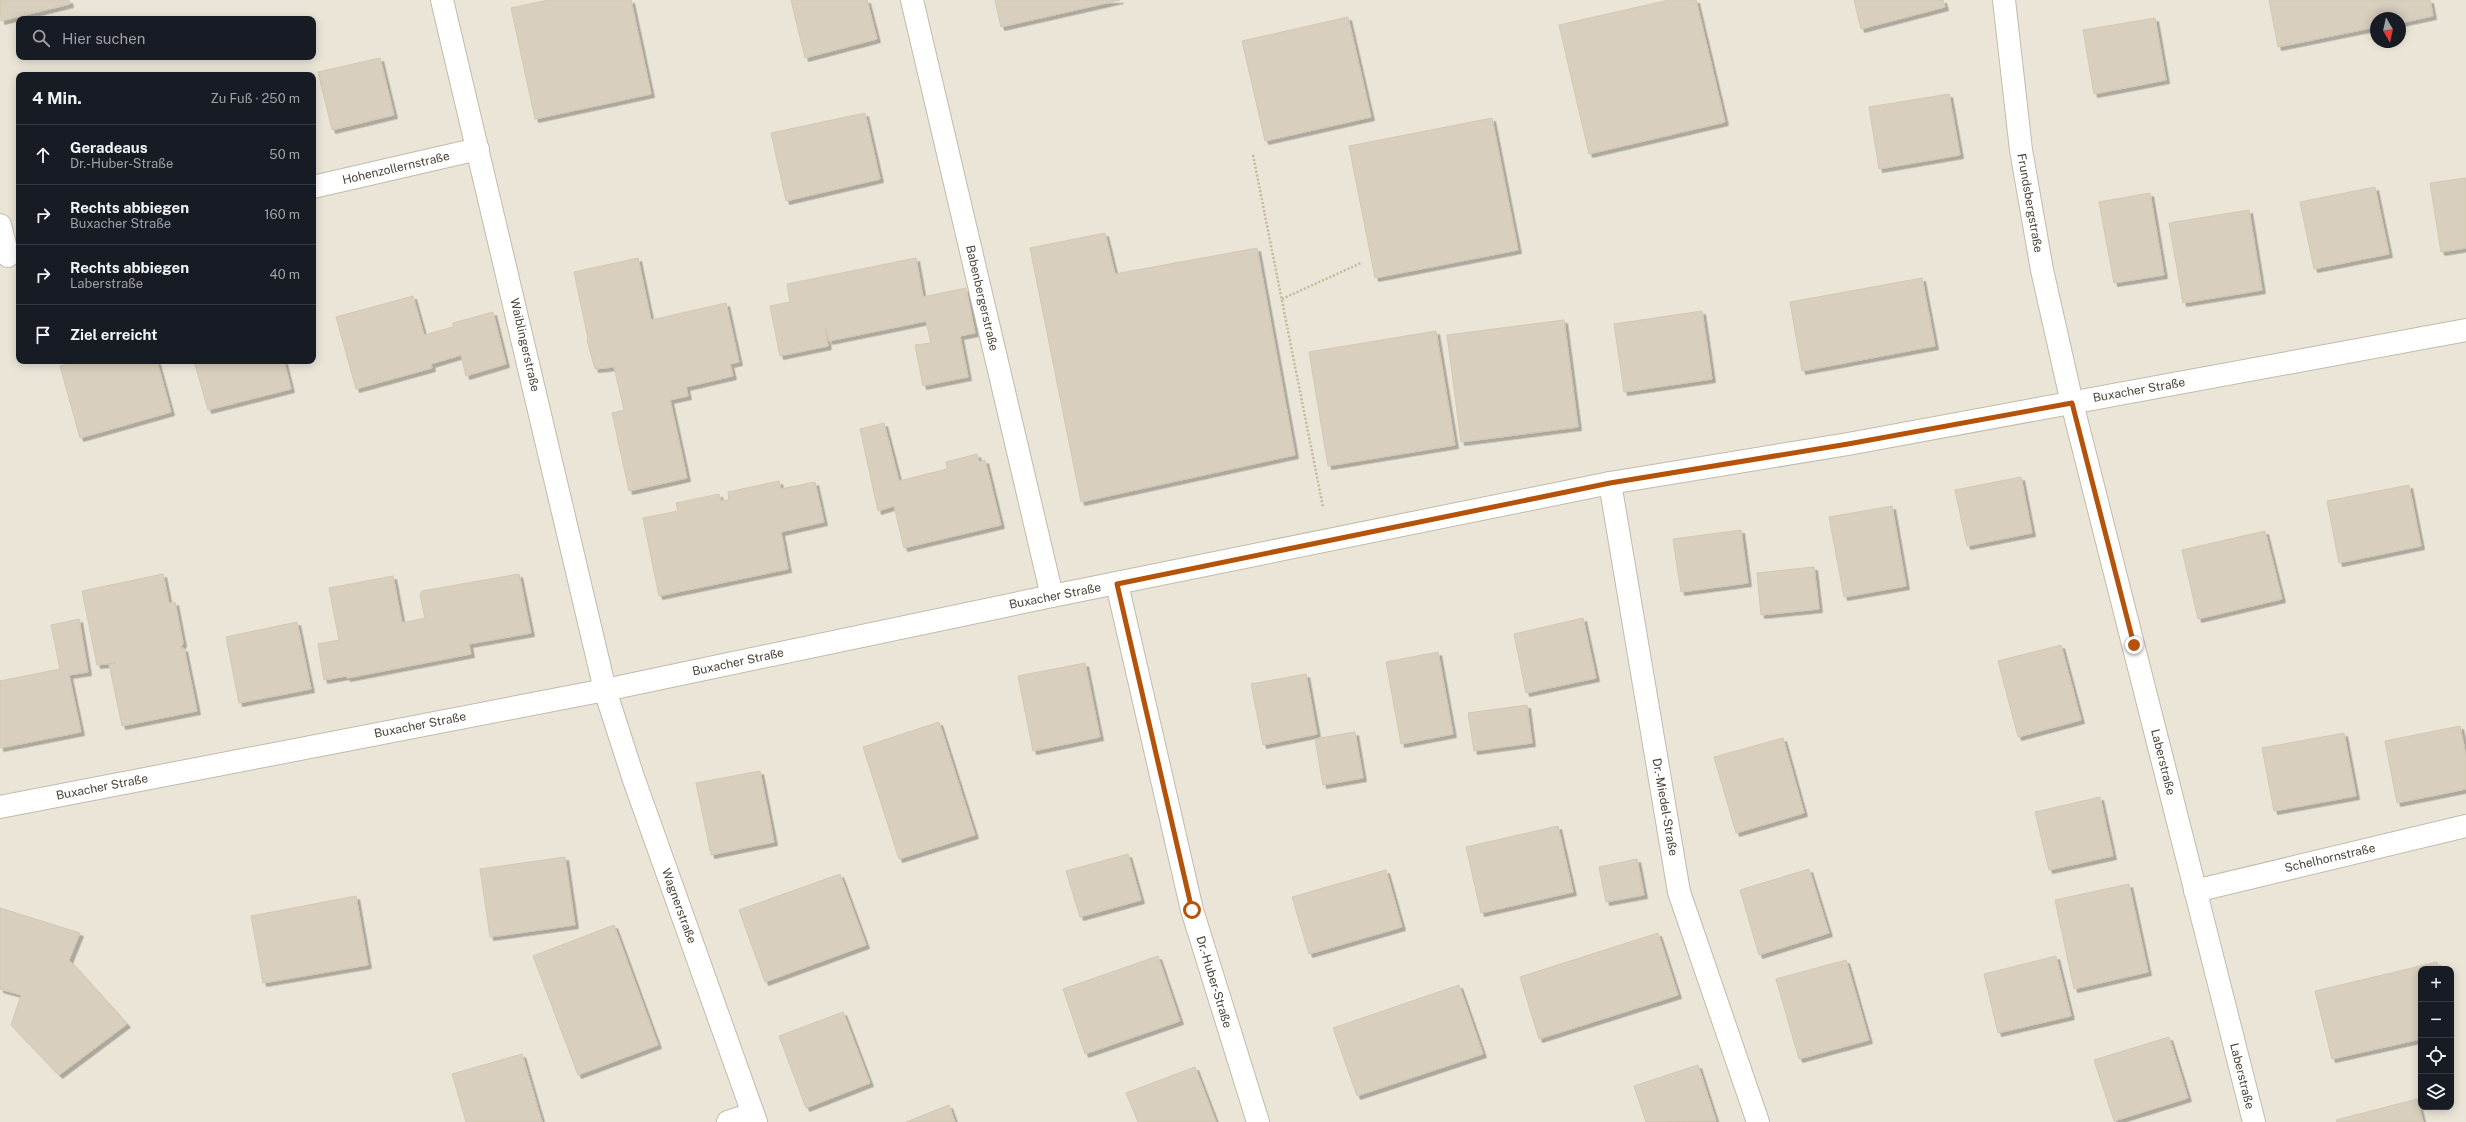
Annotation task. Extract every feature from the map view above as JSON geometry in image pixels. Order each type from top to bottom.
[{"type":"street","name":"Waiblingerstraße","points":[[442,0],[605,690]]},
{"type":"street","name":"Babenbergerstraße","points":[[912,0],[1052,596]]},
{"type":"street","name":"Frundsbergstraße","points":[[2004,0],[2022,157],[2042,270],[2072,403]]},
{"type":"street","name":"Hohenzollernstraße","points":[[316,186],[478,149]]},
{"type":"street","points":[[0,225],[9,256]]},
{"type":"street","name":"Buxacher Straße","points":[[0,807],[605,690],[1052,596],[1610,483],[1848,444],[2466,330]]},
{"type":"street","name":"Laberstraße","points":[[2072,403],[2254,1122]]},
{"type":"street","name":"Dr.-Miedel-Straße","points":[[1610,483],[1679,892],[1758,1122]]},
{"type":"street","name":"Dr.-Huber-Straße","points":[[1117,584],[1192,910],[1258,1122]]},
{"type":"street","name":"Wagnerstraße","points":[[605,690],[633,777],[754,1118]]},
{"type":"street","name":"Schelhornstraße","points":[[2195,891],[2466,826]]},
{"type":"street","points":[[728,1122],[754,1118]]},
{"type":"path","points":[[1253,155],[1330,540]]},
{"type":"path","points":[[1282,298],[1360,263]]},
{"type":"shaded area","points":[[0,0],[2466,0],[2466,1122],[0,1122]]},
{"type":"building","points":[[0,0],[69,0],[70,4],[16,16],[16,17],[1,21]]},
{"type":"building","points":[[549,0],[631,0],[651,94],[535,119],[511,8]]},
{"type":"building","points":[[791,0],[867,0],[877,39],[805,58]]},
{"type":"building","points":[[995,0],[1120,0],[1001,27]]},
{"type":"building","points":[[1669,0],[1696,0],[1725,122],[1589,154],[1559,25]]},
{"type":"building","points":[[1854,0],[1943,0],[1945,7],[1861,29]]},
{"type":"building","points":[[2269,0],[2430,0],[2433,16],[2406,22],[2406,12],[2370,12],[2370,28],[2278,47]]},
{"type":"building","points":[[1348,17],[1371,117],[1265,141],[1242,41]]},
{"type":"building","points":[[2155,18],[2166,80],[2094,94],[2083,30]]},
{"type":"building","points":[[380,58],[394,115],[332,130],[318,72]]},
{"type":"building","points":[[1949,94],[1960,155],[1879,169],[1869,107]]},
{"type":"building","points":[[865,113],[880,179],[786,201],[771,133]]},
{"type":"building","points":[[1492,118],[1518,250],[1375,278],[1349,146]]},
{"type":"building","points":[[2466,178],[2466,248],[2441,252],[2430,183]]},
{"type":"building","points":[[2375,187],[2389,254],[2314,269],[2300,202]]},
{"type":"building","points":[[2150,193],[2164,275],[2114,283],[2099,202]]},
{"type":"building","points":[[2249,210],[2262,290],[2183,303],[2169,223]]},
{"type":"building","points":[[1105,233],[1115,274],[1257,248],[1295,455],[1081,502],[1030,248]]},
{"type":"building","points":[[638,258],[651,320],[726,303],[739,362],[730,364],[733,376],[686,387],[688,396],[670,400],[687,478],[629,491],[612,413],[624,410],[614,367],[595,369],[587,340],[574,272]]},
{"type":"building","points":[[916,258],[923,297],[966,288],[975,333],[960,336],[968,377],[923,386],[915,345],[931,343],[926,321],[829,341],[826,328],[828,346],[780,356],[770,306],[790,302],[787,284]]},
{"type":"building","points":[[1922,278],[1935,346],[1802,371],[1790,302]]},
{"type":"building","points":[[413,296],[424,335],[453,327],[453,323],[493,312],[506,364],[466,376],[461,355],[431,364],[432,368],[356,389],[336,317]]},
{"type":"building","points":[[1702,311],[1712,379],[1624,392],[1614,324]]},
{"type":"building","points":[[1564,320],[1578,427],[1461,442],[1447,335]]},
{"type":"building","points":[[1436,331],[1455,445],[1328,466],[1309,352]]},
{"type":"building","points":[[66,364],[158,364],[171,412],[80,438],[60,366]]},
{"type":"building","points":[[195,364],[285,364],[291,389],[208,410]]},
{"type":"building","points":[[884,423],[899,481],[947,469],[946,462],[977,454],[979,462],[985,460],[1001,525],[904,548],[894,506],[878,511],[860,429]]},
{"type":"building","points":[[2021,477],[2032,533],[1967,546],[1955,490]]},
{"type":"building","points":[[779,481],[781,489],[815,482],[824,522],[781,532],[788,569],[659,596],[643,518],[678,511],[676,503],[719,494],[721,501],[729,500],[728,492]]},
{"type":"building","points":[[2409,485],[2421,546],[2339,563],[2327,501]]},
{"type":"building","points":[[1892,506],[1906,586],[1844,597],[1829,517]]},
{"type":"building","points":[[1741,530],[1748,583],[1681,592],[1673,539]]},
{"type":"building","points":[[2265,531],[2282,599],[2198,619],[2182,550]]},
{"type":"building","points":[[1814,567],[1819,609],[1761,615],[1757,573]]},
{"type":"building","points":[[163,574],[169,603],[175,602],[183,643],[180,649],[184,648],[197,711],[122,726],[109,664],[116,663],[97,665],[82,591]]},
{"type":"building","points":[[519,574],[531,633],[469,644],[471,654],[347,678],[346,676],[324,680],[318,644],[339,640],[329,588],[393,576],[402,623],[425,618],[420,595],[422,591]]},
{"type":"building","points":[[1583,618],[1596,678],[1526,693],[1514,634]]},
{"type":"building","points":[[79,619],[88,672],[69,675],[81,732],[0,748],[0,681],[60,669],[51,625]]},
{"type":"building","points":[[297,622],[311,689],[239,703],[226,637]]},
{"type":"building","points":[[2061,645],[2081,720],[2018,737],[1998,661]]},
{"type":"building","points":[[1438,652],[1453,734],[1401,744],[1386,662]]},
{"type":"building","points":[[1085,663],[1100,737],[1033,751],[1018,676]]},
{"type":"building","points":[[1306,674],[1317,734],[1263,745],[1251,684]]},
{"type":"building","points":[[1527,705],[1532,743],[1474,751],[1468,713]]},
{"type":"building","points":[[939,722],[975,835],[899,859],[863,747]]},
{"type":"building","points":[[2460,726],[2466,756],[2466,789],[2397,803],[2385,741]]},
{"type":"building","points":[[1355,732],[1363,778],[1323,785],[1315,739]]},
{"type":"building","points":[[2344,733],[2356,796],[2274,811],[2262,748]]},
{"type":"building","points":[[1783,738],[1804,813],[1736,833],[1714,757]]},
{"type":"building","points":[[760,771],[774,842],[711,855],[696,783]]},
{"type":"building","points":[[2100,797],[2113,856],[2049,870],[2035,812]]},
{"type":"building","points":[[1558,826],[1573,892],[1481,913],[1466,847]]},
{"type":"building","points":[[1128,854],[1141,900],[1080,917],[1066,871]]},
{"type":"building","points":[[565,857],[575,925],[490,937],[480,869]]},
{"type":"building","points":[[1637,859],[1644,895],[1606,902],[1599,867]]},
{"type":"building","points":[[1809,869],[1829,933],[1759,955],[1740,890]]},
{"type":"building","points":[[1386,870],[1402,927],[1309,954],[1292,897]]},
{"type":"building","points":[[840,874],[866,945],[765,982],[739,910]]},
{"type":"building","points":[[2129,884],[2148,972],[2074,989],[2055,900]]},
{"type":"building","points":[[356,896],[368,965],[263,983],[251,916]]},
{"type":"building","points":[[0,908],[80,933],[69,960],[127,1024],[59,1075],[11,1025],[21,995],[0,989]]},
{"type":"building","points":[[614,925],[658,1045],[578,1075],[533,956]]},
{"type":"building","points":[[1658,933],[1678,995],[1539,1039],[1520,977]]},
{"type":"building","points":[[1158,956],[1180,1021],[1085,1054],[1063,989]]},
{"type":"building","points":[[2056,956],[2071,1016],[1998,1033],[1984,974]]},
{"type":"building","points":[[1846,960],[1869,1040],[1799,1059],[1776,979]]},
{"type":"building","points":[[2437,962],[2438,966],[2420,966]]},
{"type":"building","points":[[2418,967],[2418,1040],[2332,1059],[2315,991]]},
{"type":"building","points":[[1459,985],[1483,1054],[1357,1096],[1333,1028]]},
{"type":"building","points":[[843,1012],[870,1083],[806,1108],[779,1036]]},
{"type":"building","points":[[2169,1037],[2188,1098],[2114,1121],[2094,1060]]},
{"type":"building","points":[[522,1054],[542,1122],[466,1122],[452,1074]]},
{"type":"building","points":[[1698,1065],[1716,1121],[1646,1122],[1634,1086]]},
{"type":"building","points":[[1195,1067],[1216,1122],[1138,1122],[1126,1093]]},
{"type":"building","points":[[2417,1099],[2418,1110],[2420,1110],[2423,1122],[2337,1122],[2336,1120]]},
{"type":"building","points":[[949,1105],[955,1122],[906,1122]]},
{"type":"route","points":[[1192,910],[1117,584],[1610,483],[1848,444],[2072,403],[2134,645]]}]
